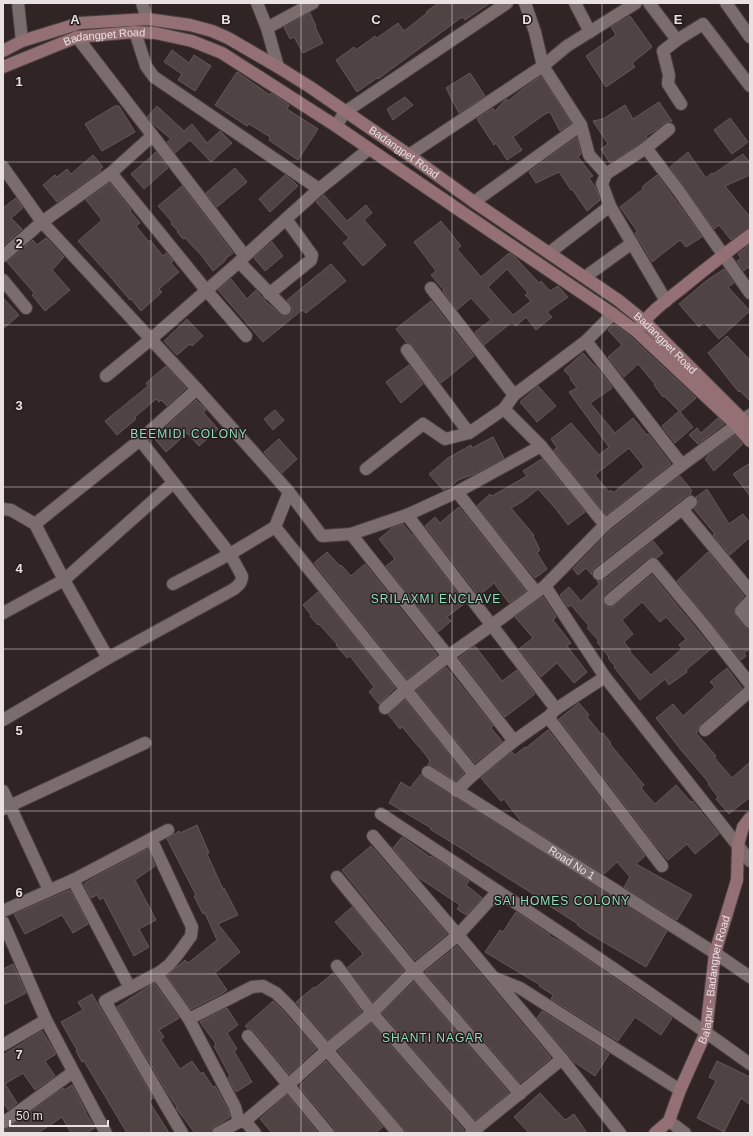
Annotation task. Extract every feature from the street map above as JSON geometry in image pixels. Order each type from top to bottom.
[{"type":"main road","name":"Badangpet Road","points":[[3,51],[22,41],[80,23],[147,19],[190,25],[212,31],[228,38],[310,87],[409,154],[474,202],[618,300],[640,326],[745,422],[750,441]]},
{"type":"main road","name":"Badangpet Road","points":[[3,66],[77,37],[135,32],[155,33],[192,41],[222,53],[336,126],[613,314],[640,326]]},
{"type":"main road","points":[[640,326],[666,301],[750,235]]},
{"type":"main road","name":"Balapur - Badangpet Road","points":[[655,1133],[669,1121],[680,1090],[706,1032],[715,953],[737,880],[738,845],[743,827],[750,818]]},
{"type":"street","points":[[18,3],[22,41]]},
{"type":"street","points":[[142,3],[147,19]]},
{"type":"street","points":[[257,3],[267,28],[278,67]]},
{"type":"street","points":[[267,28],[313,3]]},
{"type":"street","points":[[336,126],[346,112],[507,3]]},
{"type":"street","points":[[525,3],[535,32],[543,66],[581,125],[589,155],[606,174]]},
{"type":"street","points":[[575,3],[590,32]]},
{"type":"street","points":[[409,154],[543,66],[567,46],[636,3]]},
{"type":"street","points":[[649,3],[677,40]]},
{"type":"street","points":[[726,3],[750,37]]},
{"type":"street","points":[[681,104],[668,84],[669,75],[663,51],[677,40],[704,24],[750,86]]},
{"type":"street","points":[[135,32],[146,66],[154,77],[320,189]]},
{"type":"street","points":[[77,37],[242,259],[269,294],[285,309]]},
{"type":"street","points":[[474,202],[581,125]]},
{"type":"street","points":[[666,301],[610,206],[602,184],[606,174],[646,148],[670,129]]},
{"type":"street","points":[[3,256],[42,222],[111,173],[152,136]]},
{"type":"street","points":[[646,148],[724,254],[750,293]]},
{"type":"street","points":[[106,376],[151,339],[320,189],[370,149]]},
{"type":"street","points":[[3,167],[42,222],[197,389],[289,492],[322,536],[351,534],[408,515],[457,492],[541,446]]},
{"type":"street","points":[[111,173],[206,290],[246,336]]},
{"type":"street","points":[[549,253],[610,206]]},
{"type":"street","points":[[269,294],[311,260],[312,257],[286,219]]},
{"type":"street","points":[[585,277],[632,243]]},
{"type":"street","points":[[3,280],[26,308]]},
{"type":"street","points":[[431,288],[514,395]]},
{"type":"street","points":[[366,469],[423,424],[445,438],[469,433],[504,409],[514,395],[586,341],[613,314]]},
{"type":"street","points":[[586,341],[682,465]]},
{"type":"street","points":[[407,350],[469,433]]},
{"type":"street","points":[[35,524],[140,440],[197,389]]},
{"type":"street","points":[[504,409],[541,446],[605,525]]},
{"type":"street","points":[[385,708],[448,656],[540,589],[605,525],[682,465],[745,422]]},
{"type":"street","points":[[3,720],[108,658],[234,589],[242,580],[242,576],[230,554],[140,440]]},
{"type":"street","points":[[3,613],[64,580],[174,483]]},
{"type":"street","points":[[173,584],[230,554],[275,527],[289,492]]},
{"type":"street","points":[[457,492],[540,589],[606,677],[750,861]]},
{"type":"street","points":[[599,574],[687,506],[750,591]]},
{"type":"street","points":[[6,512],[35,524],[64,580],[108,658]]},
{"type":"street","points":[[408,515],[492,625],[552,713],[662,866]]},
{"type":"street","points":[[275,527],[474,774]]},
{"type":"street","points":[[351,534],[514,741]]},
{"type":"street","points":[[610,600],[653,564],[704,624],[750,684]]},
{"type":"street","points":[[750,601],[741,611],[750,622]]},
{"type":"street","points":[[456,791],[514,741],[552,713],[606,677]]},
{"type":"street","points":[[705,730],[750,691]]},
{"type":"street","points":[[7,807],[144,743]]},
{"type":"street","name":"Road No 1","points":[[428,772],[715,953],[750,977]]},
{"type":"street","points":[[3,791],[7,807],[49,890]]},
{"type":"street","points":[[381,814],[498,891],[706,1032],[750,1064]]},
{"type":"street","points":[[3,911],[73,880],[168,830]]},
{"type":"street","points":[[373,836],[562,1059],[620,1133]]},
{"type":"street","points":[[151,839],[192,927],[191,936],[169,965],[157,974],[105,1001],[182,1133]]},
{"type":"street","points":[[337,877],[414,971],[520,1094]]},
{"type":"street","points":[[73,880],[130,988]]},
{"type":"street","points":[[218,1133],[242,1121],[288,1085],[372,1013],[414,971],[458,935],[498,891]]},
{"type":"street","points":[[3,922],[46,1020],[102,1132]]},
{"type":"street","points":[[337,966],[372,1013],[474,1132],[562,1059]]},
{"type":"street","points":[[157,974],[188,1019],[242,1121],[255,1133]]},
{"type":"street","points":[[494,978],[520,988],[680,1090]]},
{"type":"street","points":[[188,1019],[252,987],[263,986],[276,992],[398,1133]]},
{"type":"street","points":[[3,1045],[46,1020]]},
{"type":"street","points":[[248,1036],[328,1133]]},
{"type":"street","points":[[3,1123],[73,1072]]},
{"type":"street","points":[[669,1121],[685,1133]]},
{"type":"building","points":[[438,3],[490,3],[465,20],[462,17],[378,79],[377,78],[357,92],[336,60],[354,47],[356,50],[375,36],[377,38],[398,23],[404,31]]},
{"type":"building","points":[[310,13],[323,43],[303,53],[294,37],[290,39],[284,27]]},
{"type":"building","points":[[630,16],[652,47],[632,63],[635,67],[606,87],[586,56],[616,35],[611,27]]},
{"type":"building","points":[[172,50],[189,63],[194,55],[211,66],[195,91],[178,80],[182,74],[164,62]]},
{"type":"building","points":[[237,72],[270,95],[271,93],[289,105],[287,109],[318,129],[298,160],[269,140],[270,137],[249,124],[247,126],[215,105]]},
{"type":"building","points":[[470,73],[485,96],[459,113],[446,88]]},
{"type":"building","points":[[541,76],[571,123],[560,131],[550,112],[545,114],[513,137],[522,150],[507,160],[496,143],[494,145],[477,119],[493,108],[495,111],[505,100],[507,99],[508,101]]},
{"type":"building","points":[[405,97],[413,105],[393,120],[387,109]]},
{"type":"building","points":[[659,102],[672,121],[664,123],[646,136],[647,138],[642,142],[610,163],[601,149],[608,144],[593,121],[603,119],[625,105],[633,119]]},
{"type":"building","points":[[115,106],[119,106],[135,132],[102,151],[85,124]]},
{"type":"building","points":[[157,106],[184,131],[192,124],[207,143],[220,131],[232,143],[211,162],[190,140],[175,153],[167,142],[171,139],[147,117]]},
{"type":"building","points":[[730,118],[748,142],[732,154],[714,130]]},
{"type":"building","points":[[577,137],[581,154],[578,157],[593,176],[589,178],[595,187],[600,200],[587,211],[559,172],[536,183],[529,172]]},
{"type":"building","points":[[156,152],[168,168],[144,189],[131,174]]},
{"type":"building","points":[[688,152],[706,178],[743,154],[750,163],[750,175],[725,186],[750,217],[750,228],[746,229],[731,240],[719,225],[714,229],[670,167]]},
{"type":"building","points":[[93,155],[103,167],[100,169],[101,171],[57,202],[43,185],[55,175],[57,177],[67,169],[71,174]]},
{"type":"building","points":[[235,168],[247,182],[217,207],[206,193]]},
{"type":"building","points":[[285,175],[298,186],[270,212],[259,199]]},
{"type":"building","points":[[657,175],[702,237],[686,247],[680,240],[652,262],[635,233],[637,231],[620,207],[643,189],[642,187]]},
{"type":"building","points":[[110,183],[140,223],[136,226],[163,256],[166,253],[173,261],[171,263],[179,272],[159,289],[162,292],[141,311],[78,241],[102,220],[86,200]]},
{"type":"building","points":[[182,186],[233,253],[213,271],[201,255],[185,238],[183,239],[177,232],[178,231],[171,224],[172,222],[158,206]]},
{"type":"building","points":[[324,195],[347,221],[366,205],[372,213],[364,220],[386,245],[363,266],[343,243],[349,238],[316,202]]},
{"type":"building","points":[[16,198],[23,208],[11,218],[22,229],[3,246],[3,208]]},
{"type":"building","points":[[441,221],[461,246],[457,249],[481,277],[509,253],[515,257],[539,283],[541,281],[550,291],[558,286],[568,297],[547,312],[552,317],[536,330],[526,317],[516,326],[512,322],[484,345],[475,332],[491,320],[471,298],[457,310],[443,291],[444,290],[431,275],[436,271],[414,242]],"holes":[[[507,269],[528,293],[525,295],[531,301],[513,315],[488,287]]]},
{"type":"building","points":[[46,238],[64,257],[52,270],[70,290],[45,311],[32,295],[34,293],[7,262],[33,240],[37,245]]},
{"type":"building","points":[[272,242],[283,256],[265,271],[254,258]]},
{"type":"building","points":[[750,244],[750,270],[748,267],[744,271],[737,261],[741,259],[738,254]]},
{"type":"building","points":[[331,264],[346,281],[306,313],[302,310],[263,342],[218,290],[231,279],[247,299],[256,290],[263,299],[280,314],[286,316],[290,315],[292,311],[292,307],[287,300]]},
{"type":"building","points":[[724,269],[734,283],[728,287],[750,311],[719,339],[704,322],[699,327],[679,304],[706,281]]},
{"type":"building","points":[[3,298],[19,315],[3,329]]},
{"type":"building","points":[[431,301],[474,356],[441,383],[413,346],[410,343],[407,343],[396,329]]},
{"type":"building","points":[[187,319],[203,336],[192,346],[190,344],[177,355],[164,341]]},
{"type":"building","points":[[614,324],[631,337],[696,398],[680,412],[693,427],[675,443],[662,426],[679,411],[664,396],[663,397],[654,385],[655,384],[638,364],[624,377],[608,357],[622,345],[608,330]]},
{"type":"building","points":[[727,336],[750,360],[750,401],[740,391],[739,392],[708,353]]},
{"type":"building","points":[[583,353],[612,387],[590,403],[615,433],[633,418],[647,435],[648,434],[671,464],[606,515],[554,450],[557,448],[551,439],[571,423],[599,455],[609,447],[569,392],[577,388],[564,370]],"holes":[[[629,448],[644,467],[613,493],[611,490],[609,492],[595,475]]]},
{"type":"building","points":[[409,365],[423,384],[401,403],[386,382]]},
{"type":"building","points":[[166,366],[186,388],[167,406],[161,400],[159,402],[156,399],[117,435],[105,421],[148,386],[146,383]]},
{"type":"building","points":[[538,386],[556,406],[537,422],[520,402]]},
{"type":"building","points":[[196,400],[206,410],[203,412],[218,429],[199,446],[187,433],[166,452],[154,438]]},
{"type":"building","points":[[275,410],[284,420],[273,430],[264,419]]},
{"type":"building","points":[[718,418],[724,424],[698,444],[689,435],[697,428],[701,433]]},
{"type":"building","points":[[735,435],[743,444],[714,471],[705,459],[708,455]]},
{"type":"building","points":[[493,437],[504,458],[477,473],[458,480],[452,486],[443,490],[429,474],[448,458],[471,445],[472,448]]},
{"type":"building","points":[[279,439],[297,459],[282,473],[264,452]]},
{"type":"building","points":[[542,459],[585,512],[568,525],[538,489],[522,502],[511,508],[534,535],[533,536],[540,550],[537,553],[547,569],[535,578],[477,506],[490,494],[492,496],[527,476],[523,471]]},
{"type":"building","points":[[750,463],[750,496],[733,474]]},
{"type":"building","points":[[680,476],[692,491],[690,493],[692,495],[686,496],[594,568],[592,575],[586,568],[578,575],[573,569],[610,531]]},
{"type":"building","points":[[707,489],[729,524],[743,514],[750,523],[750,537],[730,555],[694,509],[698,504],[696,497]]},
{"type":"building","points":[[459,507],[526,591],[509,603],[494,583],[479,596],[425,526],[435,517],[440,523]]},
{"type":"building","points":[[403,524],[465,603],[447,617],[451,621],[438,632],[386,566],[395,559],[379,539],[392,528]]},
{"type":"building","points":[[653,541],[663,553],[657,558],[648,558],[605,594],[603,598],[604,604],[608,607],[614,606],[652,575],[712,648],[686,670],[687,672],[669,685],[665,679],[640,700],[614,667],[615,666],[608,658],[609,657],[597,642],[599,641],[587,628],[589,626],[571,605],[568,607],[560,595],[569,587],[581,601],[599,584],[597,581],[604,580]],"holes":[[[642,602],[660,622],[666,617],[686,639],[679,645],[682,649],[651,675],[630,652],[631,651],[624,642],[633,634],[622,620]]]},
{"type":"building","points":[[327,552],[351,576],[365,564],[437,655],[407,679],[314,563]]},
{"type":"building","points":[[708,552],[744,596],[734,609],[735,615],[744,627],[750,629],[750,649],[744,653],[746,656],[741,660],[677,581]]},
{"type":"building","points":[[318,592],[395,688],[379,704],[369,692],[374,687],[350,656],[347,658],[336,645],[337,644],[310,616],[311,615],[303,605]]},
{"type":"building","points":[[543,597],[556,617],[553,620],[571,643],[567,646],[587,672],[574,683],[557,663],[541,677],[519,649],[533,638],[515,617]]},
{"type":"building","points":[[475,646],[502,681],[517,670],[535,694],[505,717],[459,658]]},
{"type":"building","points":[[446,667],[493,726],[491,728],[502,741],[475,763],[416,691]]},
{"type":"building","points":[[727,668],[742,688],[700,724],[696,733],[716,756],[714,757],[732,778],[750,762],[750,797],[729,814],[716,799],[718,797],[708,784],[709,783],[656,718],[673,704],[683,716],[715,687],[710,682]]},
{"type":"building","points":[[405,700],[464,773],[456,781],[428,765],[430,761],[425,754],[402,727],[400,729],[388,714]]},
{"type":"building","points":[[579,703],[589,715],[587,717],[601,734],[603,733],[611,743],[610,744],[644,785],[641,788],[655,804],[676,785],[691,802],[692,801],[719,834],[695,854],[687,844],[668,860],[559,719]]},
{"type":"building","points":[[548,730],[645,856],[636,864],[692,895],[677,920],[624,887],[630,877],[617,862],[604,874],[522,823],[504,799],[501,801],[481,778],[512,752],[515,755]]},
{"type":"building","points":[[421,774],[424,778],[451,796],[667,931],[646,967],[590,934],[577,925],[578,924],[537,898],[538,897],[430,829],[431,828],[389,803],[401,782],[410,788]]},
{"type":"building","points":[[197,825],[209,853],[207,854],[223,889],[224,888],[238,915],[218,924],[240,952],[215,973],[227,990],[191,1009],[167,976],[185,960],[188,963],[217,940],[205,913],[203,914],[194,896],[196,895],[167,839],[179,831],[180,833]]},
{"type":"building","points":[[402,837],[430,857],[431,856],[469,881],[466,885],[482,898],[466,915],[457,909],[460,905],[419,878],[393,848]]},
{"type":"building","points":[[371,846],[447,934],[415,960],[342,870]]},
{"type":"building","points":[[148,849],[155,866],[135,880],[156,920],[139,929],[149,947],[134,956],[103,897],[100,900],[97,895],[91,898],[84,884]]},
{"type":"building","points":[[70,890],[88,924],[73,933],[62,915],[25,934],[14,914]]},
{"type":"building","points":[[352,907],[404,970],[373,1002],[347,968],[363,954],[335,922]]},
{"type":"building","points":[[516,912],[550,935],[549,936],[563,943],[672,1018],[661,1035],[635,1017],[618,1041],[551,999],[553,995],[539,986],[540,985],[485,952],[500,930],[503,932]]},
{"type":"building","points":[[457,946],[551,1058],[520,1083],[425,972]]},
{"type":"building","points":[[13,964],[26,993],[3,1005],[3,969]]},
{"type":"building","points":[[333,973],[362,1012],[328,1040],[296,1002]]},
{"type":"building","points":[[414,982],[509,1093],[475,1120],[382,1013]]},
{"type":"building","points":[[154,983],[179,1018],[159,1030],[164,1037],[161,1040],[180,1069],[192,1061],[201,1074],[203,1072],[213,1087],[215,1086],[228,1110],[230,1117],[214,1127],[208,1133],[195,1133],[176,1108],[177,1107],[117,1007]]},
{"type":"building","points":[[92,994],[153,1098],[149,1101],[169,1133],[127,1133],[84,1061],[82,1062],[61,1022],[83,1010],[78,1002]]},
{"type":"building","points":[[273,1001],[316,1049],[289,1074],[254,1031],[245,1026]]},
{"type":"building","points":[[227,1008],[238,1025],[227,1033],[237,1049],[234,1051],[252,1082],[236,1092],[228,1078],[230,1076],[214,1046],[216,1044],[200,1022]]},
{"type":"building","points":[[542,1011],[609,1054],[595,1076],[574,1062],[537,1018]]},
{"type":"building","points":[[371,1023],[464,1130],[464,1133],[407,1133],[338,1051]]},
{"type":"building","points":[[42,1031],[56,1054],[45,1061],[55,1076],[35,1090],[23,1073],[5,1084],[17,1103],[8,1110],[3,1103],[3,1055]]},
{"type":"building","points":[[326,1061],[383,1127],[375,1133],[335,1133],[334,1128],[299,1086]]},
{"type":"building","points":[[717,1061],[750,1077],[750,1105],[741,1098],[724,1132],[697,1118],[716,1081],[709,1077]]},
{"type":"building","points":[[72,1085],[85,1112],[95,1128],[86,1133],[71,1133],[62,1117],[38,1133],[3,1133],[63,1088],[64,1090]]},
{"type":"building","points":[[540,1093],[565,1120],[574,1114],[587,1133],[529,1133],[514,1117]]},
{"type":"building","points":[[287,1095],[318,1133],[272,1133],[260,1119]]},
{"type":"district","name":"BEEMIDI COLONY","points":[[189,434]]},
{"type":"district","name":"SRILAXMI ENCLAVE","points":[[436,599]]},
{"type":"district","name":"SAI HOMES COLONY","points":[[562,901]]},
{"type":"district","name":"SHANTI NAGAR","points":[[433,1038]]}]
